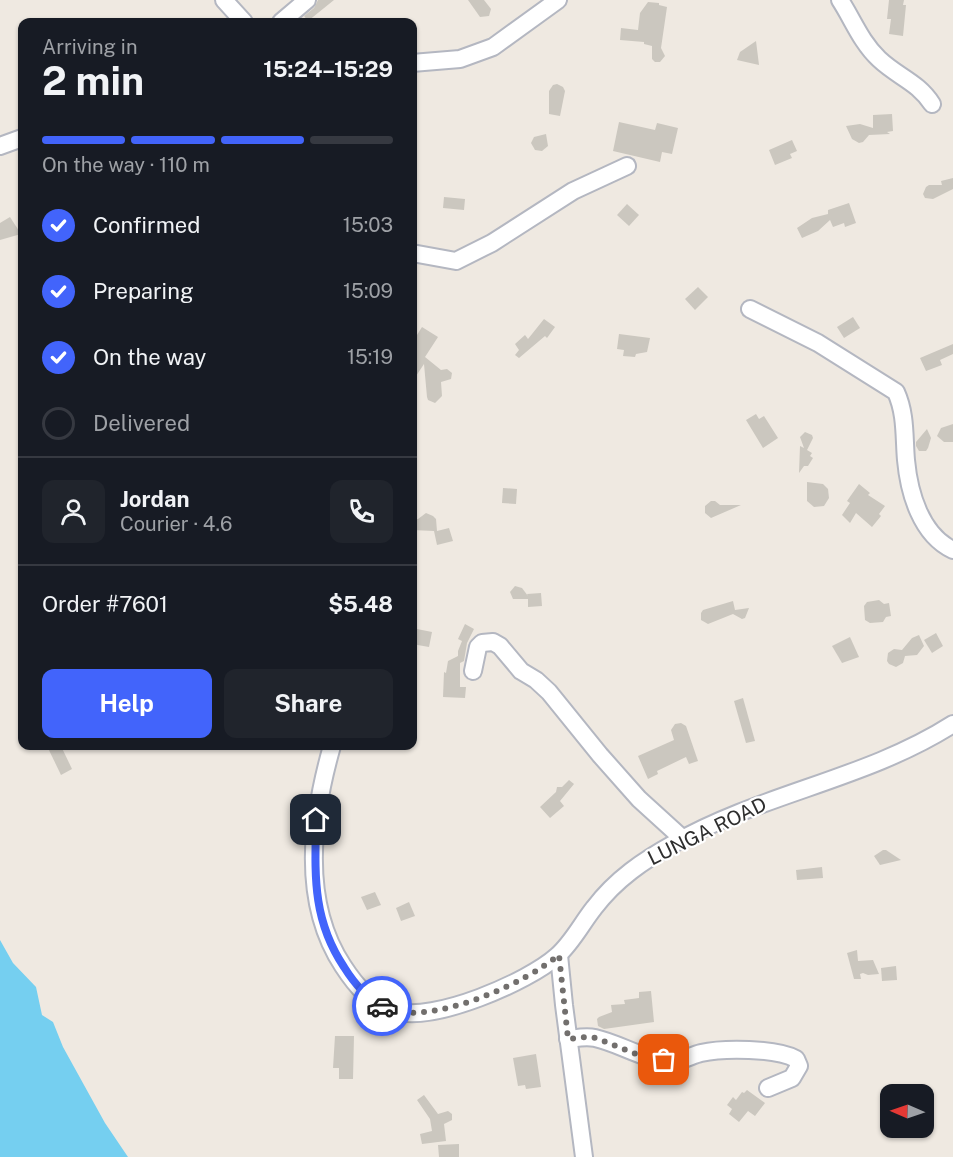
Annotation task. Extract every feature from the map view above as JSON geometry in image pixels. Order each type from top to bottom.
[{"type":"street","points":[[224,0],[240,18]]},
{"type":"street","points":[[286,18],[307,0]]},
{"type":"street","points":[[417,62],[459,58],[492,47],[558,0]]},
{"type":"street","points":[[840,0],[861,38],[877,57],[893,72],[923,91],[932,104]]},
{"type":"street","points":[[0,146],[18,139]]},
{"type":"street","points":[[417,254],[456,261],[492,243],[573,190],[627,166]]},
{"type":"street","points":[[750,309],[818,343],[896,392],[902,405],[908,480],[917,508],[928,531],[953,550]]},
{"type":"street","points":[[473,670],[478,647],[482,643],[493,642],[500,646],[521,671],[536,680],[549,692],[639,799],[683,839]]},
{"type":"street","name":"LUNGA ROAD","points":[[331,750],[322,781],[316,820],[315,876],[318,906],[325,932],[335,954],[364,994],[380,1005],[397,1012],[416,1013],[478,1000],[546,965],[559,955],[615,884],[640,864],[683,839],[737,812],[840,778],[883,760],[953,724]]},
{"type":"street","points":[[559,955],[584,1157]]},
{"type":"street","points":[[568,1039],[596,1038],[641,1056],[672,1061],[702,1052],[752,1050],[780,1053],[796,1059],[799,1066],[792,1078],[768,1088]]},
{"type":"water","points":[[0,940],[13,963],[36,987],[42,1015],[53,1022],[63,1047],[105,1123],[128,1157],[0,1157]]},
{"type":"building","points":[[318,0],[334,0],[312,18],[306,18],[304,16],[314,8]]},
{"type":"building","points":[[468,0],[484,0],[491,9],[489,16],[480,17]]},
{"type":"building","points":[[889,0],[904,0],[903,5],[906,5],[903,36],[889,34],[891,19],[887,19]]},
{"type":"building","points":[[648,2],[659,3],[667,7],[661,48],[665,56],[660,62],[652,59],[652,46],[644,42],[620,40],[621,28],[638,30],[640,13]]},
{"type":"building","points":[[756,41],[759,65],[737,60],[740,52]]},
{"type":"building","points":[[557,84],[565,91],[560,116],[549,114],[549,91],[553,85]]},
{"type":"building","points":[[892,114],[893,131],[887,132],[890,134],[869,135],[863,142],[859,143],[852,139],[846,126],[860,124],[873,128],[873,115]]},
{"type":"building","points":[[619,122],[655,130],[657,123],[678,128],[672,154],[662,152],[660,162],[613,151]]},
{"type":"building","points":[[546,134],[548,146],[542,151],[535,150],[531,143],[534,137]]},
{"type":"building","points":[[792,140],[797,151],[790,154],[792,158],[775,165],[769,150]]},
{"type":"building","points":[[953,178],[953,189],[933,199],[925,198],[923,194],[926,187],[942,185],[941,181]]},
{"type":"building","points":[[444,197],[465,199],[464,210],[443,208]]},
{"type":"building","points":[[849,203],[856,223],[845,227],[844,223],[833,227],[830,220],[818,231],[802,238],[797,228],[812,218],[828,214],[828,210]]},
{"type":"building","points":[[627,204],[639,215],[629,226],[617,215]]},
{"type":"building","points":[[10,217],[18,229],[18,235],[0,240],[0,223]]},
{"type":"building","points":[[698,287],[708,297],[695,310],[685,299]]},
{"type":"building","points":[[853,317],[860,328],[844,338],[837,327]]},
{"type":"building","points":[[544,319],[555,327],[547,338],[545,336],[519,358],[515,355],[519,350],[515,344],[525,335],[528,339]]},
{"type":"building","points":[[422,327],[438,337],[425,357],[441,370],[447,369],[452,373],[451,379],[441,382],[442,396],[435,403],[427,397],[424,364],[417,374],[417,335]]},
{"type":"building","points":[[619,334],[650,338],[647,352],[636,354],[635,357],[623,356],[624,350],[617,349]]},
{"type":"building","points":[[953,344],[953,354],[940,360],[942,365],[926,371],[920,358]]},
{"type":"building","points":[[756,414],[759,419],[764,416],[778,438],[763,448],[746,420]]},
{"type":"building","points":[[953,424],[953,442],[944,442],[937,436],[941,428]]},
{"type":"building","points":[[927,429],[931,438],[928,448],[926,451],[919,451],[916,442]]},
{"type":"building","points":[[805,432],[813,438],[807,450],[812,453],[810,456],[813,458],[808,466],[804,466],[799,473],[800,446],[804,448],[800,437]]},
{"type":"building","points":[[807,482],[823,484],[828,489],[829,498],[824,506],[814,507],[807,501]]},
{"type":"building","points":[[859,484],[870,493],[868,495],[885,506],[879,514],[881,516],[872,527],[856,513],[850,523],[842,515],[850,503],[847,501]]},
{"type":"building","points":[[503,488],[517,489],[516,504],[502,503]]},
{"type":"building","points":[[711,501],[720,505],[741,505],[711,518],[705,513],[705,506]]},
{"type":"building","points":[[426,513],[433,516],[436,519],[437,531],[449,528],[453,541],[437,545],[434,531],[417,530],[418,519]]},
{"type":"building","points":[[515,586],[522,588],[528,596],[527,594],[541,593],[542,606],[528,607],[528,599],[513,599],[510,592]]},
{"type":"building","points":[[879,600],[884,604],[889,603],[891,616],[886,617],[883,622],[870,623],[865,620],[864,606],[867,602]]},
{"type":"building","points":[[733,601],[735,610],[749,608],[745,618],[742,619],[733,614],[708,624],[701,620],[703,610]]},
{"type":"building","points":[[465,624],[474,629],[467,643],[464,661],[460,663],[460,687],[466,687],[465,698],[443,697],[444,672],[446,673],[448,661],[458,656],[462,641],[458,639]]},
{"type":"building","points":[[417,629],[432,632],[429,647],[417,645]]},
{"type":"building","points":[[936,633],[943,646],[932,653],[924,640]]},
{"type":"building","points":[[919,635],[924,646],[917,655],[905,656],[903,663],[896,667],[889,664],[888,653],[894,649],[902,650],[912,638]]},
{"type":"building","points":[[850,637],[859,657],[842,663],[832,646]]},
{"type":"building","points":[[743,698],[755,741],[746,743],[734,701]]},
{"type":"building","points":[[681,723],[686,726],[698,761],[689,764],[686,757],[657,771],[658,774],[648,779],[638,756],[674,740],[671,730],[675,724]]},
{"type":"building","points":[[49,750],[63,750],[72,769],[61,775]]},
{"type":"building","points":[[569,780],[574,784],[560,801],[564,806],[550,818],[540,807],[556,792],[557,787],[562,787]]},
{"type":"building","points":[[883,850],[901,860],[880,865],[874,856]]},
{"type":"building","points":[[822,867],[823,878],[797,880],[796,870]]},
{"type":"building","points":[[375,892],[381,905],[367,910],[361,897]]},
{"type":"building","points":[[409,902],[415,916],[401,921],[396,908]]},
{"type":"building","points":[[857,950],[858,961],[873,960],[879,974],[863,973],[860,974],[861,979],[854,979],[847,953]]},
{"type":"building","points":[[896,966],[897,980],[882,981],[881,968]]},
{"type":"building","points":[[651,991],[654,1022],[604,1029],[598,1026],[599,1017],[612,1012],[611,1005],[625,1004],[624,1000],[639,998],[639,992]]},
{"type":"building","points":[[335,1036],[354,1036],[353,1079],[339,1079],[339,1068],[333,1068]]},
{"type":"building","points":[[536,1054],[541,1087],[526,1089],[525,1085],[518,1086],[513,1058]]},
{"type":"building","points":[[747,1090],[765,1103],[755,1116],[748,1111],[739,1122],[729,1114],[732,1109],[727,1105],[733,1097],[736,1100],[742,1092]]},
{"type":"building","points":[[424,1095],[438,1114],[448,1111],[452,1114],[452,1120],[444,1124],[446,1141],[422,1144],[420,1134],[432,1131],[430,1119],[417,1100]]},
{"type":"building","points":[[459,1144],[459,1157],[439,1157],[438,1145]]},
{"type":"way so far","points":[[382,1006],[397,1012],[416,1013],[478,1000],[530,975],[559,955],[568,1039],[596,1038],[641,1056],[664,1060]]},
{"type":"route","points":[[316,820],[315,876],[318,906],[325,932],[335,954],[350,976],[364,994],[382,1006]]}]
